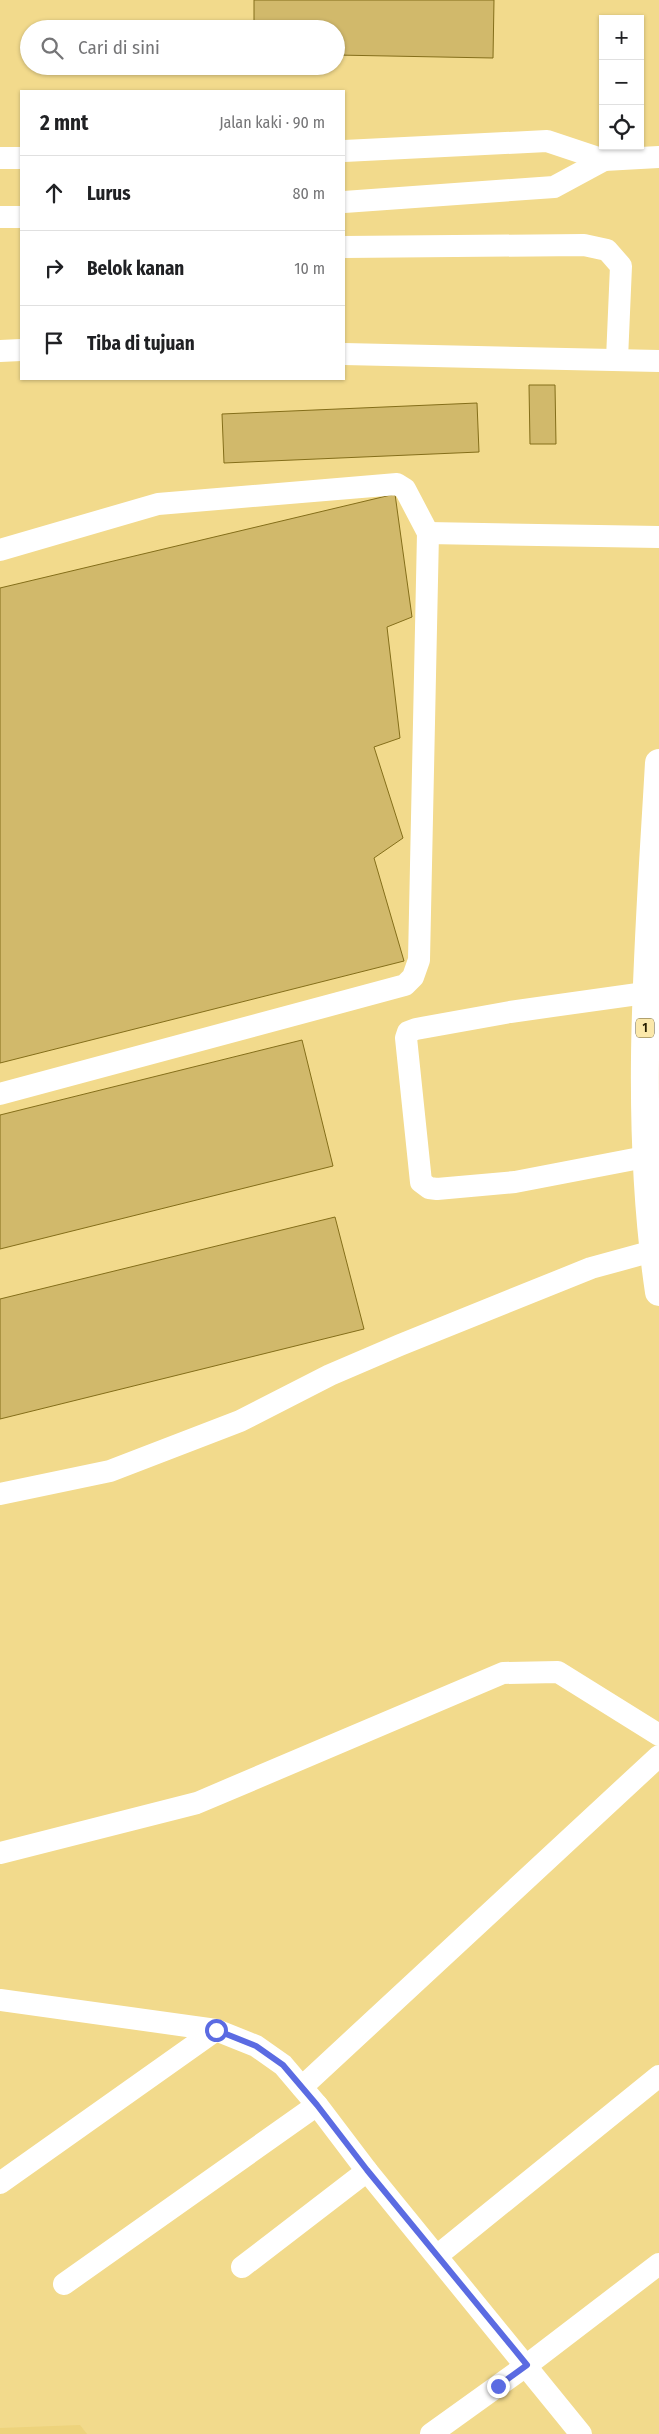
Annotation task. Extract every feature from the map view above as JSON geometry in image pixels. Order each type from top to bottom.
[{"type":"highway","name":"1","points":[[659,763],[657,842],[645,993],[645,1157],[653,1251],[659,1292]]},
{"type":"lane","points":[[345,151],[547,140],[604,160],[659,157]]},
{"type":"lane","points":[[0,158],[20,158]]},
{"type":"lane","points":[[345,202],[554,187],[604,160]]},
{"type":"lane","points":[[0,217],[20,217]]},
{"type":"lane","points":[[345,247],[584,245],[607,250],[621,266],[617,359]]},
{"type":"lane","points":[[0,351],[20,350]]},
{"type":"lane","points":[[345,354],[659,361]]},
{"type":"lane","points":[[0,550],[158,504],[397,484],[405,489],[428,533],[419,960],[413,977],[405,985],[0,1094]]},
{"type":"lane","points":[[428,533],[659,537]]},
{"type":"lane","points":[[645,993],[510,1012],[416,1029],[408,1032],[406,1038],[421,1182],[428,1188],[437,1189],[515,1182],[645,1157]]},
{"type":"lane","points":[[0,1494],[110,1471],[240,1421],[330,1375],[400,1345],[591,1268],[653,1251]]},
{"type":"lane","points":[[0,1852],[197,1804],[503,1673],[558,1672],[659,1735]]},
{"type":"lane","points":[[302,2087],[659,1756]]},
{"type":"lane","points":[[0,2000],[216,2030],[256,2046],[283,2065],[581,2434]]},
{"type":"lane","points":[[0,2183],[216,2030]]},
{"type":"lane","points":[[438,2255],[659,2076]]},
{"type":"lane","points":[[64,2284],[317,2105]]},
{"type":"lane","points":[[242,2267],[367,2170]]},
{"type":"lane","points":[[431,2434],[527,2365],[659,2264]]},
{"type":"shaded area","points":[[80,2425],[87,2434],[0,2434],[0,2428]]},
{"type":"building","points":[[254,0],[494,0],[493,58],[345,55],[345,20],[254,20]]},
{"type":"building","points":[[529,385],[555,385],[556,444],[530,444]]},
{"type":"building","points":[[477,403],[479,452],[224,463],[222,414]]},
{"type":"building","points":[[395,494],[412,617],[387,627],[400,738],[374,747],[403,838],[374,858],[404,961],[0,1063],[0,588]]},
{"type":"building","points":[[302,1040],[333,1166],[0,1249],[0,1115]]},
{"type":"building","points":[[335,1217],[364,1329],[0,1419],[0,1299]]},
{"type":"route","points":[[216,2030],[256,2046],[283,2065],[527,2365],[498,2386]]}]
